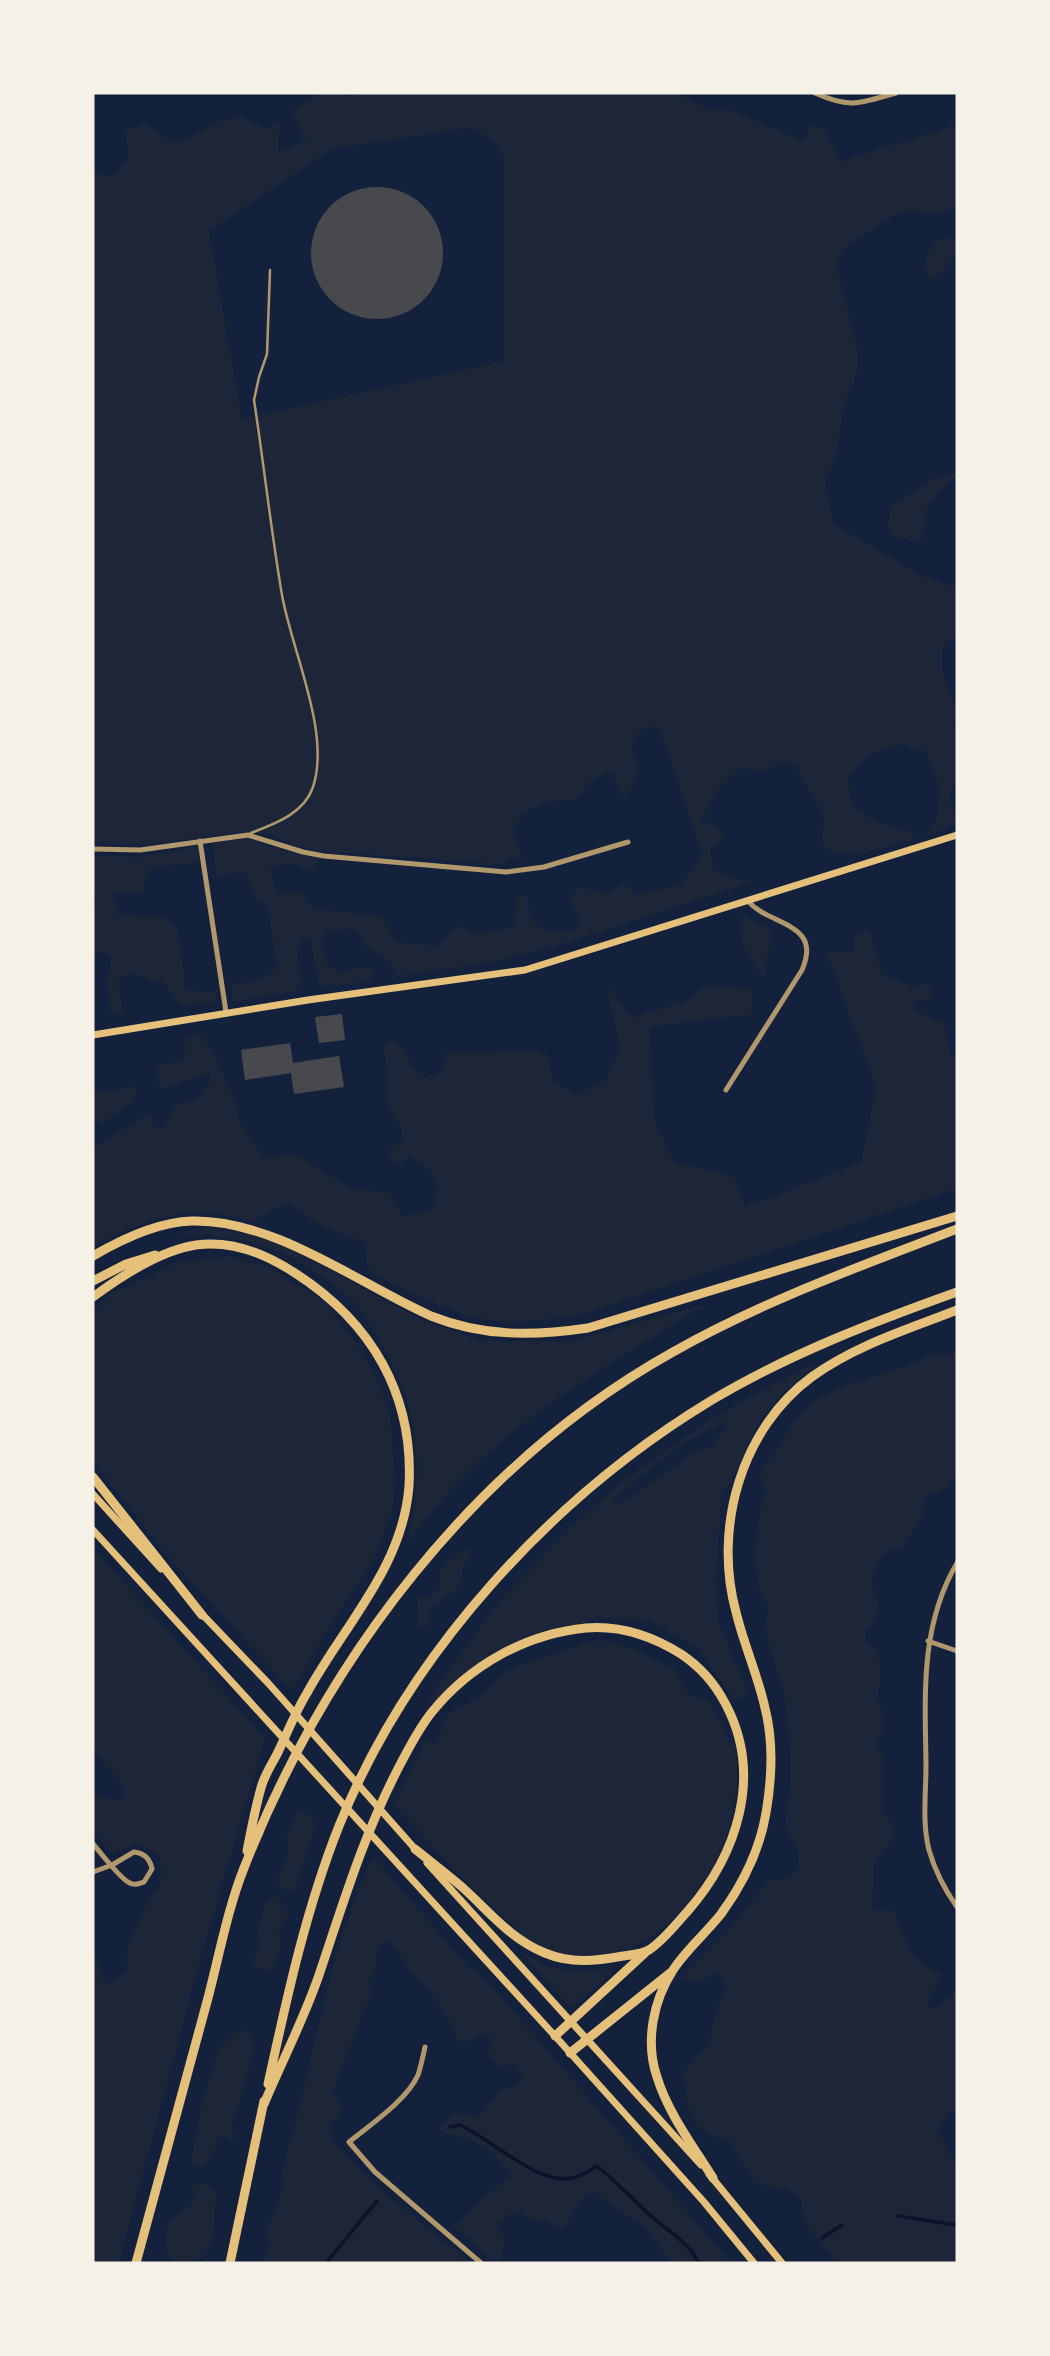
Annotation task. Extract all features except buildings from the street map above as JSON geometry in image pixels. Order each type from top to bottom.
[{"type":"highway","points":[[93,1256],[130,1237],[161,1226],[191,1221],[240,1227],[282,1241],[432,1316],[494,1333],[526,1335],[588,1328],[957,1216]]},
{"type":"highway","points":[[242,1872],[275,1794],[324,1700],[398,1595],[460,1521],[513,1466],[593,1404],[669,1354],[730,1321],[801,1289],[957,1229]]},
{"type":"highway","points":[[93,1281],[127,1264],[198,1244],[237,1247],[276,1260],[316,1286],[352,1319],[367,1338],[391,1380],[407,1439],[408,1487],[395,1546],[373,1590],[307,1692],[261,1787],[242,1872],[136,2263]]},
{"type":"highway","points":[[93,1297],[172,1250]]},
{"type":"highway","points":[[230,2263],[294,1967],[317,1889],[340,1825],[374,1753],[408,1696],[458,1625],[539,1535],[612,1470],[692,1413],[744,1382],[832,1340],[957,1292]]},
{"type":"highway","points":[[570,2053],[672,1971],[734,1894],[755,1851],[766,1816],[771,1781],[770,1732],[737,1616],[727,1569],[732,1508],[742,1472],[757,1439],[778,1409],[813,1376],[855,1351],[957,1310]]},
{"type":"highway","points":[[93,1477],[202,1615]]},
{"type":"highway","points":[[264,2104],[317,1979],[362,1847],[415,1737],[444,1697],[482,1666],[525,1643],[572,1630],[620,1629],[666,1645],[687,1658],[713,1684],[732,1715],[744,1762],[744,1786],[734,1834],[713,1878],[670,1931],[555,2036]]},
{"type":"highway","points":[[415,1849],[461,1887],[507,1931],[538,1950],[573,1961],[597,1961],[647,1952]]},
{"type":"highway","points":[[672,1971],[656,2010],[651,2038],[653,2062],[660,2086],[677,2119],[713,2178]]},
{"type":"main road","points":[[93,1035],[226,1012],[525,970],[957,835]]},
{"type":"main road","points":[[93,1494],[202,1615],[269,1684],[713,2178],[782,2263]]},
{"type":"main road","points":[[93,1530],[555,2036],[695,2192],[754,2263]]},
{"type":"street","points":[[815,93],[848,104],[896,93]]},
{"type":"street","points":[[93,849],[139,850],[248,835],[324,856],[506,872],[544,867],[628,842]]},
{"type":"street","points":[[200,841],[226,1012]]},
{"type":"street","points":[[726,1090],[802,970],[807,954],[803,937],[794,928],[762,915],[748,901]]},
{"type":"street","points":[[957,1563],[937,1605],[928,1641],[925,1674],[927,1835],[941,1882],[957,1907]]},
{"type":"street","points":[[928,1641],[957,1651]]},
{"type":"street","points":[[93,1844],[112,1865],[125,1881],[134,1885],[148,1879],[152,1869],[149,1859],[140,1853],[129,1854],[112,1865],[93,1872]]},
{"type":"street","points":[[425,2047],[418,2075],[412,2085],[386,2112],[349,2143],[375,2172],[481,2263]]},
{"type":"lane","points":[[248,835],[283,821],[298,808],[312,791],[318,766],[313,714],[282,592],[254,400],[258,377],[267,354],[270,270]]},
{"type":"shaded area","points":[[320,93],[342,93],[347,96],[365,93],[675,93],[711,110],[726,108],[803,141],[812,124],[826,130],[840,162],[957,124],[957,210],[929,214],[916,210],[906,211],[889,218],[846,247],[836,264],[858,352],[858,372],[845,400],[835,460],[825,481],[833,523],[922,576],[957,588],[957,635],[948,640],[942,650],[943,675],[956,708],[953,725],[957,741],[957,777],[949,796],[957,824],[923,838],[938,817],[939,785],[926,752],[903,744],[870,754],[848,778],[852,804],[874,821],[912,832],[914,840],[857,855],[830,852],[822,843],[824,816],[795,765],[780,762],[764,772],[741,768],[717,791],[702,821],[716,826],[724,838],[710,849],[713,869],[731,878],[754,882],[558,945],[490,963],[398,976],[390,962],[366,947],[355,929],[324,931],[323,945],[327,965],[341,973],[355,968],[374,969],[373,982],[319,986],[310,938],[302,938],[297,953],[302,983],[295,991],[233,1002],[231,985],[263,978],[277,966],[267,904],[254,898],[245,871],[216,878],[213,843],[246,838],[318,858],[316,871],[291,863],[270,868],[277,895],[300,891],[314,909],[381,916],[396,942],[438,946],[456,925],[480,934],[515,927],[517,894],[527,897],[532,922],[550,932],[575,930],[581,917],[568,900],[580,887],[603,893],[626,884],[635,895],[682,884],[702,854],[660,731],[654,726],[640,731],[631,749],[638,769],[633,786],[624,799],[611,772],[593,779],[576,800],[548,802],[532,808],[513,829],[523,860],[505,859],[506,865],[320,851],[295,845],[271,834],[242,832],[146,845],[93,841],[93,173],[113,176],[129,158],[125,130],[146,124],[163,137],[182,143],[216,122],[241,116],[266,129],[280,120],[278,152],[314,136],[303,138],[292,111]],"holes":[[[468,128],[494,143],[504,159],[504,361],[242,419],[209,231],[331,149]]]},
{"type":"shaded area","points":[[956,238],[956,250],[951,261],[934,278],[929,277],[923,269],[927,255],[936,240]]},
{"type":"shaded area","points":[[957,473],[957,477],[939,492],[928,508],[921,540],[892,536],[888,529],[891,506],[935,477]]},
{"type":"shaded area","points":[[197,846],[199,862],[150,868],[145,877],[144,894],[115,892],[117,915],[164,915],[178,930],[186,990],[215,992],[216,1001],[181,1006],[164,983],[131,973],[118,979],[123,1014],[110,1013],[107,982],[111,958],[102,951],[93,955],[93,908],[97,907],[93,884],[93,856],[141,857]]},
{"type":"shaded area","points":[[743,916],[768,927],[773,934],[765,965],[766,980],[742,942]]},
{"type":"shaded area","points":[[870,930],[882,975],[912,986],[930,983],[934,997],[914,1002],[916,1012],[944,1022],[951,1057],[957,1057],[957,1188],[579,1316],[510,1323],[469,1317],[417,1296],[370,1271],[365,1242],[338,1233],[290,1205],[277,1207],[255,1221],[203,1213],[169,1216],[129,1229],[93,1247],[93,1148],[151,1112],[154,1129],[163,1127],[176,1105],[198,1098],[210,1082],[210,1073],[160,1089],[155,1066],[185,1060],[185,1037],[200,1034],[213,1052],[237,1106],[238,1119],[263,1158],[296,1154],[349,1188],[391,1193],[402,1217],[434,1209],[436,1183],[426,1167],[410,1157],[397,1165],[387,1155],[391,1148],[402,1141],[402,1129],[387,1106],[388,1075],[383,1043],[394,1040],[404,1048],[412,1067],[425,1077],[442,1072],[445,1053],[537,1051],[548,1055],[552,1080],[576,1095],[606,1080],[620,1047],[608,995],[614,988],[617,999],[632,1018],[691,999],[705,985],[753,989],[751,1018],[745,1015],[650,1027],[654,1119],[674,1162],[734,1176],[745,1207],[861,1162],[876,1086],[826,952],[854,951],[853,934]]},
{"type":"shaded area","points":[[136,1086],[135,1100],[104,1123],[93,1120],[93,1093]]},
{"type":"shaded area","points":[[211,1227],[256,1236],[288,1248],[417,1317],[480,1341],[572,1341],[703,1306],[573,1388],[511,1434],[456,1484],[408,1542],[417,1479],[415,1440],[408,1405],[396,1371],[379,1339],[354,1302],[299,1262],[253,1243],[231,1238],[175,1233]]},
{"type":"shaded area","points":[[230,1256],[269,1267],[324,1301],[358,1345],[377,1379],[390,1413],[396,1482],[392,1514],[371,1565],[332,1622],[292,1691],[165,1553],[93,1461],[93,1312],[110,1294],[179,1262]]},
{"type":"shaded area","points":[[957,1351],[957,1475],[946,1489],[935,1494],[930,1492],[923,1516],[901,1549],[889,1551],[880,1559],[871,1581],[878,1602],[875,1623],[867,1629],[865,1642],[876,1648],[879,1662],[880,1681],[876,1701],[883,1711],[884,1734],[878,1737],[876,1750],[883,1755],[883,1811],[895,1830],[888,1846],[874,1865],[873,1910],[895,1911],[906,1941],[917,1958],[943,1974],[927,2002],[929,2007],[936,2008],[955,1992],[957,1994],[957,2109],[947,2114],[938,2130],[957,2168],[957,2263],[835,2263],[804,2222],[801,2198],[790,2191],[755,2183],[729,2141],[705,2132],[692,2118],[683,2073],[709,2043],[716,2011],[725,1992],[725,1981],[716,1971],[699,1981],[680,1979],[729,1930],[768,1881],[787,1878],[798,1869],[798,1852],[785,1826],[790,1784],[790,1749],[785,1698],[764,1627],[769,1608],[760,1591],[757,1577],[758,1526],[766,1491],[760,1478],[764,1466],[777,1450],[789,1427],[810,1403],[851,1383],[914,1364],[930,1354],[951,1354]]},
{"type":"shaded area","points":[[815,1363],[817,1365],[782,1394],[758,1423],[728,1488],[722,1490],[716,1578],[718,1621],[748,1692],[735,1702],[698,1648],[649,1621],[607,1618],[527,1637],[469,1670],[431,1705],[426,1702],[498,1603],[572,1526],[624,1480],[707,1422]],"holes":[[[730,1421],[712,1447],[694,1451],[615,1507],[613,1500],[668,1455],[698,1435]]]},
{"type":"shaded area","points":[[93,1548],[265,1738],[198,1968],[119,2263],[93,2263],[93,1949],[105,1985],[127,1971],[127,1948],[149,1898],[161,1884],[161,1868],[160,1858],[153,1851],[139,1844],[112,1853],[93,1832],[93,1795],[123,1801],[124,1786],[93,1750]]},
{"type":"shaded area","points":[[468,1548],[472,1552],[464,1565],[459,1587],[431,1609],[426,1629],[419,1627],[417,1598],[435,1592],[442,1582],[438,1578],[442,1569]]},
{"type":"shaded area","points":[[599,1640],[636,1649],[676,1671],[689,1695],[708,1699],[721,1720],[729,1743],[735,1744],[737,1769],[734,1806],[724,1843],[709,1873],[689,1902],[664,1928],[636,1946],[613,1954],[587,1956],[561,1953],[531,1940],[494,1909],[394,1805],[426,1739],[436,1746],[447,1714],[477,1699],[509,1668]]},
{"type":"shaded area","points":[[299,1809],[310,1816],[316,1825],[295,1892],[285,1891],[277,1881],[289,1850],[286,1835]]},
{"type":"shaded area","points":[[373,1856],[471,1970],[476,1971],[491,1985],[734,2263],[672,2263],[643,2225],[619,2211],[593,2190],[583,2198],[562,2231],[546,2221],[531,2219],[515,2211],[497,2224],[505,2240],[500,2259],[495,2263],[455,2227],[480,2200],[511,2176],[496,2157],[480,2145],[437,2131],[454,2112],[478,2117],[503,2088],[513,2088],[523,2077],[512,2062],[503,2069],[488,2056],[492,2041],[486,2033],[463,2044],[456,2037],[449,2020],[428,1988],[406,1968],[400,1953],[387,1940],[377,1949],[375,1973],[368,1980],[374,1993],[364,2010],[333,2091],[342,2105],[338,2118],[329,2122],[336,2146],[389,2197],[471,2263],[262,2263],[270,2241],[265,2235],[284,2184],[281,2175],[329,1983],[352,1906]]},
{"type":"shaded area","points":[[274,1894],[290,1911],[278,1933],[281,1945],[271,1972],[252,1965],[260,1944],[258,1931],[264,1904]]},
{"type":"shaded area","points":[[520,1952],[561,1969],[578,1971],[609,1968],[612,1973],[571,2008]]},
{"type":"shaded area","points":[[237,2031],[248,2031],[253,2037],[252,2058],[232,2125],[234,2140],[219,2135],[212,2154],[200,2169],[191,2162],[201,2106],[218,2050]]},
{"type":"shaded area","points":[[201,2182],[216,2190],[213,2242],[203,2258],[182,2263],[168,2257],[166,2230],[177,2214],[193,2203],[196,2194],[190,2185]]},
{"type":"waterway","points":[[450,2127],[460,2125],[544,2175],[572,2178],[597,2166],[703,2263]]},
{"type":"waterway","points":[[326,2263],[377,2201]]},
{"type":"waterway","points":[[898,2216],[957,2225]]},
{"type":"waterway","points":[[822,2238],[842,2225]]}]
